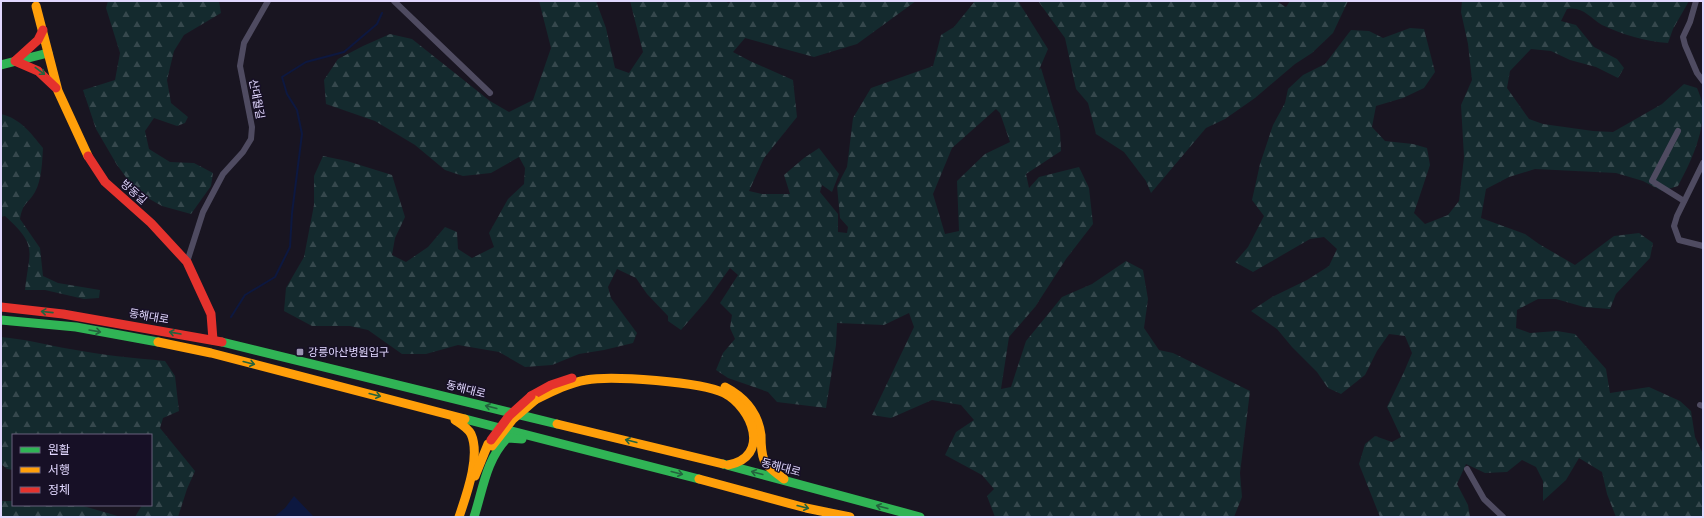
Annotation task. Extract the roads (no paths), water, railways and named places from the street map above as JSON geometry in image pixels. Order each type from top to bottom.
[{"type":"main road","name":"방동길","points":[[36,6],[58,91],[87,155],[105,182],[151,223],[187,262],[203,294],[210,314],[213,340],[211,353]]},
{"type":"main road","points":[[15,60],[38,40],[43,30]]},
{"type":"main road","points":[[1,65],[15,60],[48,53]]},
{"type":"main road","points":[[15,60],[32,66],[45,75],[58,91]]},
{"type":"main road","name":"동해대로","points":[[1,307],[63,314],[213,340],[728,465],[920,517]]},
{"type":"main road","points":[[1,320],[76,328],[137,338],[211,353],[404,402],[597,454],[704,480],[806,508],[850,517]]},
{"type":"main road","points":[[464,517],[476,470],[490,445],[513,419],[533,398],[551,385],[574,377],[600,373],[692,379],[727,388],[746,402],[754,414],[759,426],[762,453],[765,460],[769,467],[786,481]]},
{"type":"main road","points":[[533,398],[587,379],[621,379],[698,386],[723,393],[740,405],[748,415],[754,428],[754,442],[747,457],[739,463],[728,465]]},
{"type":"main road","points":[[404,402],[451,418],[464,425],[472,437],[474,456],[469,482],[459,517]]},
{"type":"main road","points":[[474,517],[488,464],[499,445],[507,438],[517,437],[597,454]]},
{"type":"main road","points":[[468,517],[490,445]]},
{"type":"street","name":"산대월길","points":[[187,262],[203,212],[223,174],[243,152],[251,139],[252,127],[240,66],[244,43],[268,1]]},
{"type":"street","points":[[394,1],[490,93]]},
{"type":"street","points":[[1696,1],[1690,22],[1683,37],[1697,73],[1703,82]]},
{"type":"street","points":[[1678,131],[1652,181],[1684,201]]},
{"type":"street","points":[[1703,163],[1676,216],[1674,226],[1679,240],[1703,246]]},
{"type":"street","points":[[1467,469],[1484,499],[1503,517]]},
{"type":"water","points":[[294,496],[314,517],[274,517],[285,508]]},
{"type":"waterway","points":[[231,317],[245,295],[275,277],[290,247],[292,213],[302,134],[297,110],[287,94],[282,77],[306,62],[344,52],[377,24],[382,13]]},
{"type":"place","name":"강릉아산병원입구","points":[[300,352]]}]
